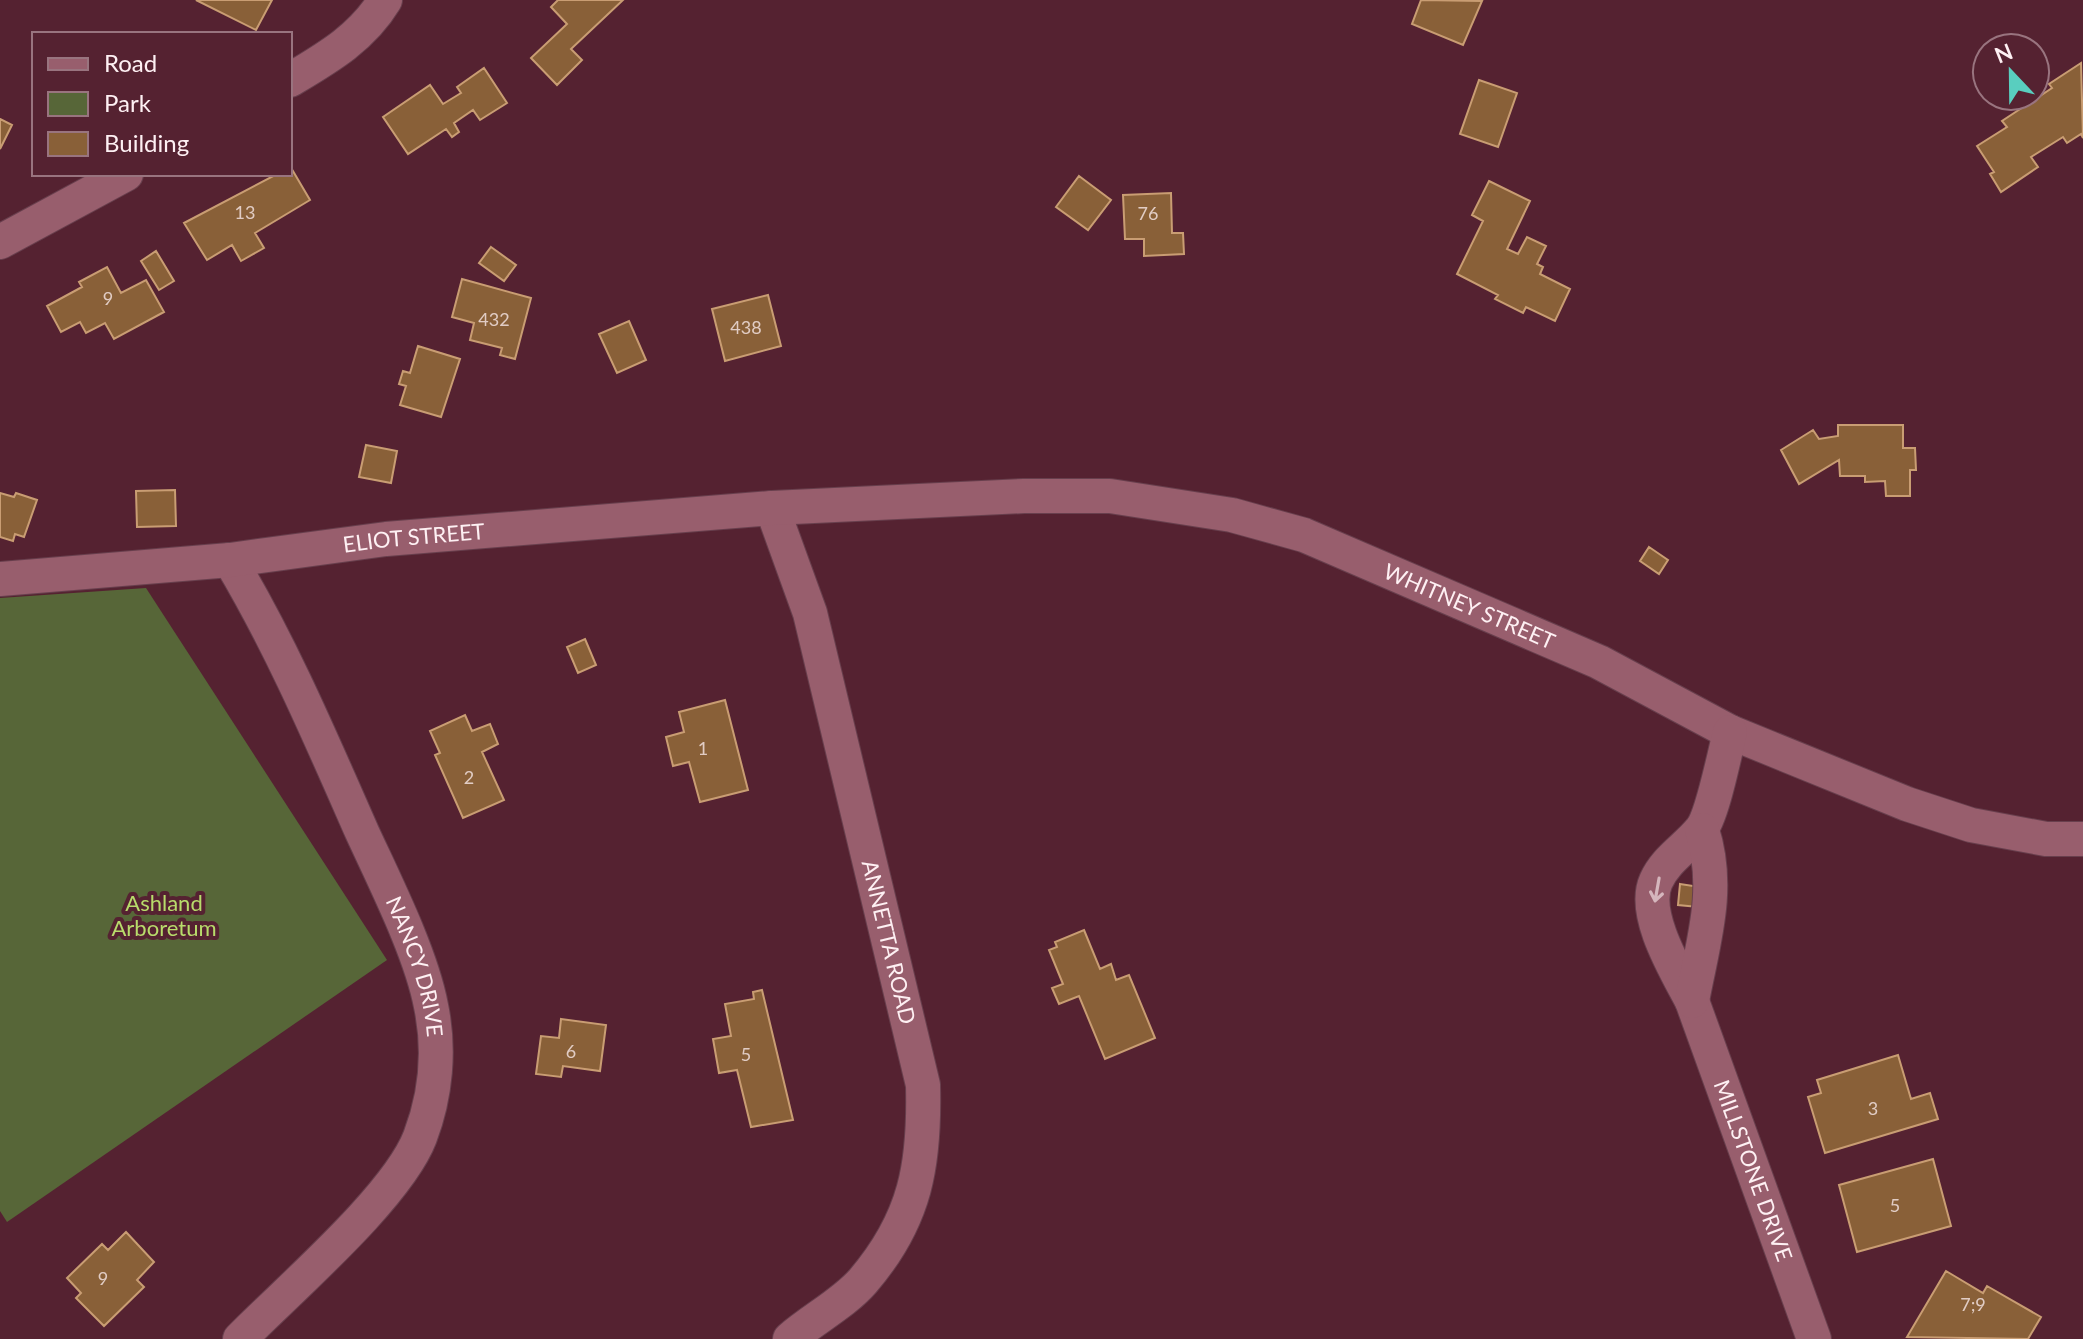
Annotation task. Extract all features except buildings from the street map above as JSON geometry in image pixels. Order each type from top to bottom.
[{"type":"street","points":[[292,79],[341,49],[374,18],[385,0]]},
{"type":"street","points":[[0,242],[122,176]]},
{"type":"street","name":"WHITNEY STREET","points":[[829,506],[1024,496],[1110,496],[1232,515],[1304,535],[1599,662],[1730,732],[1907,804],[1971,825],[2046,839],[2083,839]]},
{"type":"street","name":"ELIOT STREET","points":[[0,579],[230,560],[386,539],[829,506]]},
{"type":"street","name":"ANNETTA ROAD","points":[[772,508],[810,613],[923,1085],[924,1101],[917,1189],[896,1231],[862,1282],[790,1339]]},
{"type":"street","name":"NANCY DRIVE","points":[[230,560],[270,628],[397,909],[431,1004],[436,1050],[433,1092],[419,1139],[393,1182],[240,1339]]},
{"type":"street","points":[[1692,1001],[1710,918],[1713,886],[1702,830],[1730,732]]},
{"type":"street","name":"MILLSTONE DRIVE","points":[[1702,830],[1676,852],[1655,883],[1654,918],[1670,960],[1692,1001],[1814,1339]]},
{"type":"green space","name":"Ashland Arboretum","points":[[146,588],[387,960],[7,1222],[0,1211],[0,598]]}]
